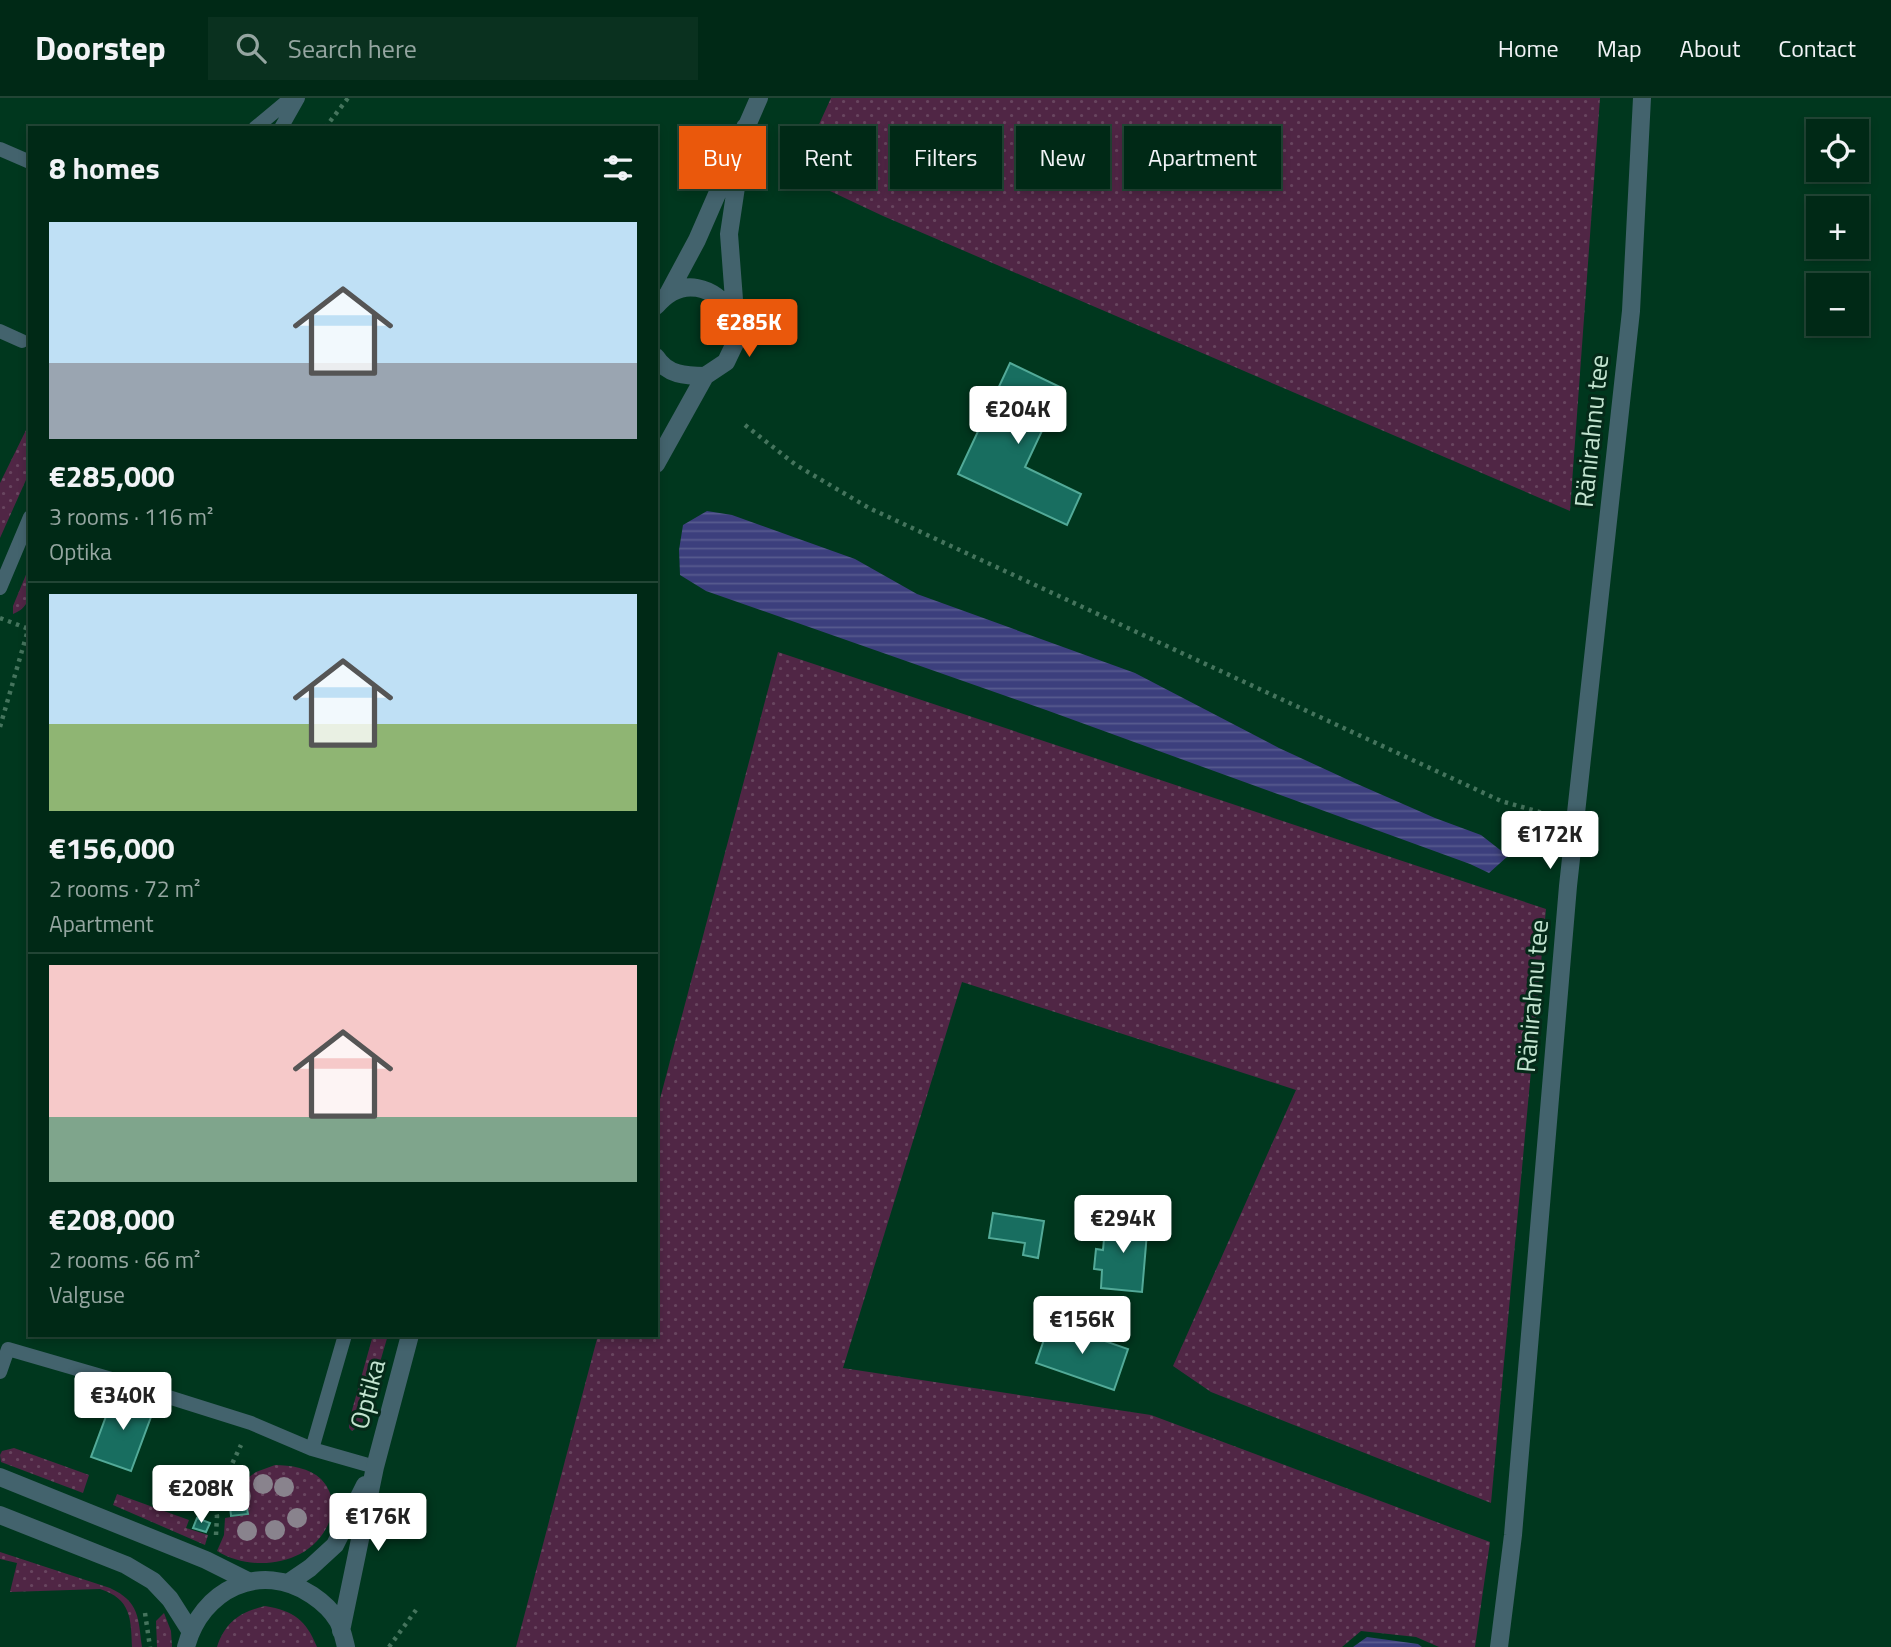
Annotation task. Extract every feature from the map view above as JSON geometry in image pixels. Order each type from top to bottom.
[{"type":"street","points":[[745,126],[759,98]]},
{"type":"street","name":"Ränirahnu tee","points":[[1499,1647],[1513,1535],[1574,822],[1631,311],[1642,98]]},
{"type":"street","points":[[662,300],[697,240],[719,189]]},
{"type":"street","points":[[658,460],[705,376],[726,362],[737,339],[729,234],[736,189]]},
{"type":"street","points":[[662,300],[687,288],[706,289],[723,299],[734,315]]},
{"type":"street","points":[[658,360],[661,365],[682,376],[705,376]]},
{"type":"street","name":"Optika","points":[[344,1639],[375,1467],[409,1337]]},
{"type":"street","name":"Optika","points":[[288,1583],[310,1568],[335,1545],[375,1467]]},
{"type":"street","points":[[0,1477],[206,1560],[250,1581]]},
{"type":"street","points":[[0,1515],[126,1565],[153,1581],[170,1599],[188,1640]]},
{"type":"street","points":[[188,1640],[195,1620],[213,1599],[250,1581],[279,1581],[301,1588],[321,1601],[338,1622],[344,1639]]},
{"type":"lane","points":[[258,126],[292,98]]},
{"type":"lane","points":[[282,126],[298,98]]},
{"type":"lane","points":[[0,149],[28,161]]},
{"type":"lane","points":[[0,331],[22,341]]},
{"type":"lane","points":[[0,588],[28,522]]},
{"type":"lane","points":[[312,1449],[344,1337]]},
{"type":"lane","points":[[0,1372],[8,1349],[251,1423],[312,1449],[375,1467]]},
{"type":"path","points":[[327,126],[348,98]]},
{"type":"path","points":[[745,425],[796,465],[869,508],[1501,801],[1574,822]]},
{"type":"path","points":[[0,618],[28,627]]},
{"type":"path","points":[[0,727],[28,630]]},
{"type":"path","points":[[214,1540],[217,1516],[214,1502],[251,1423]]},
{"type":"path","points":[[389,1647],[416,1610]]},
{"type":"path","points":[[146,1616],[150,1647]]},
{"type":"shaded area","points":[[831,98],[1600,98],[1570,511],[826,189],[876,189],[876,126],[818,126]]},
{"type":"shaded area","points":[[28,426],[28,475],[0,538],[0,483]]},
{"type":"shaded area","points":[[707,511],[732,515],[855,559],[917,594],[1135,673],[1279,748],[1435,818],[1481,835],[1508,856],[1489,873],[1046,710],[706,591],[680,575],[679,550],[683,525]]},
{"type":"shaded area","points":[[28,570],[28,600],[25,606],[13,614],[13,606]]},
{"type":"shaded area","points":[[778,652],[1546,909],[1491,1503],[1211,1392],[1173,1366],[1296,1090],[962,982],[843,1368],[1151,1415],[1490,1542],[1475,1647],[1439,1647],[1416,1637],[1361,1631],[1342,1647],[516,1647],[597,1337],[658,1337],[658,1106]]},
{"type":"shaded area","points":[[372,1337],[387,1337],[362,1424],[352,1431],[349,1421]]},
{"type":"shaded area","points":[[14,1448],[89,1475],[83,1493],[1,1462],[2,1451]]},
{"type":"shaded area","points":[[275,1465],[300,1468],[321,1479],[332,1499],[330,1521],[325,1531],[310,1548],[280,1561],[247,1562],[217,1551],[224,1535],[225,1518],[248,1514],[246,1504],[222,1507],[219,1499],[256,1472]]},
{"type":"shaded area","points":[[117,1494],[189,1520],[186,1528],[208,1535],[205,1545],[113,1505]]},
{"type":"shaded area","points":[[0,1552],[120,1593],[136,1612],[142,1647],[132,1647],[127,1611],[118,1598],[110,1593],[100,1589],[10,1592],[17,1563],[0,1559]]},
{"type":"shaded area","points":[[265,1606],[298,1618],[317,1647],[217,1647],[224,1631],[235,1619],[248,1611]]},
{"type":"shaded area","points":[[164,1613],[171,1631],[172,1647],[157,1647],[156,1621]]},
{"type":"shaded area","points":[[1367,1637],[1418,1644],[1422,1647],[1353,1647]]},
{"type":"building","points":[[1010,363],[1062,388],[1025,467],[1081,494],[1067,525],[958,474]]},
{"type":"building","points":[[993,1213],[1044,1221],[1038,1258],[1023,1255],[1025,1243],[989,1238]]},
{"type":"building","points":[[1106,1217],[1148,1221],[1142,1292],[1101,1288],[1102,1270],[1094,1269],[1096,1249],[1103,1250]]},
{"type":"building","points":[[1050,1322],[1128,1349],[1114,1390],[1036,1363]]},
{"type":"building","points":[[115,1392],[155,1406],[131,1471],[91,1457]]},
{"type":"building","points":[[246,1504],[248,1514],[231,1516],[230,1506]]},
{"type":"building","points":[[197,1518],[210,1523],[206,1532],[193,1528]]}]
